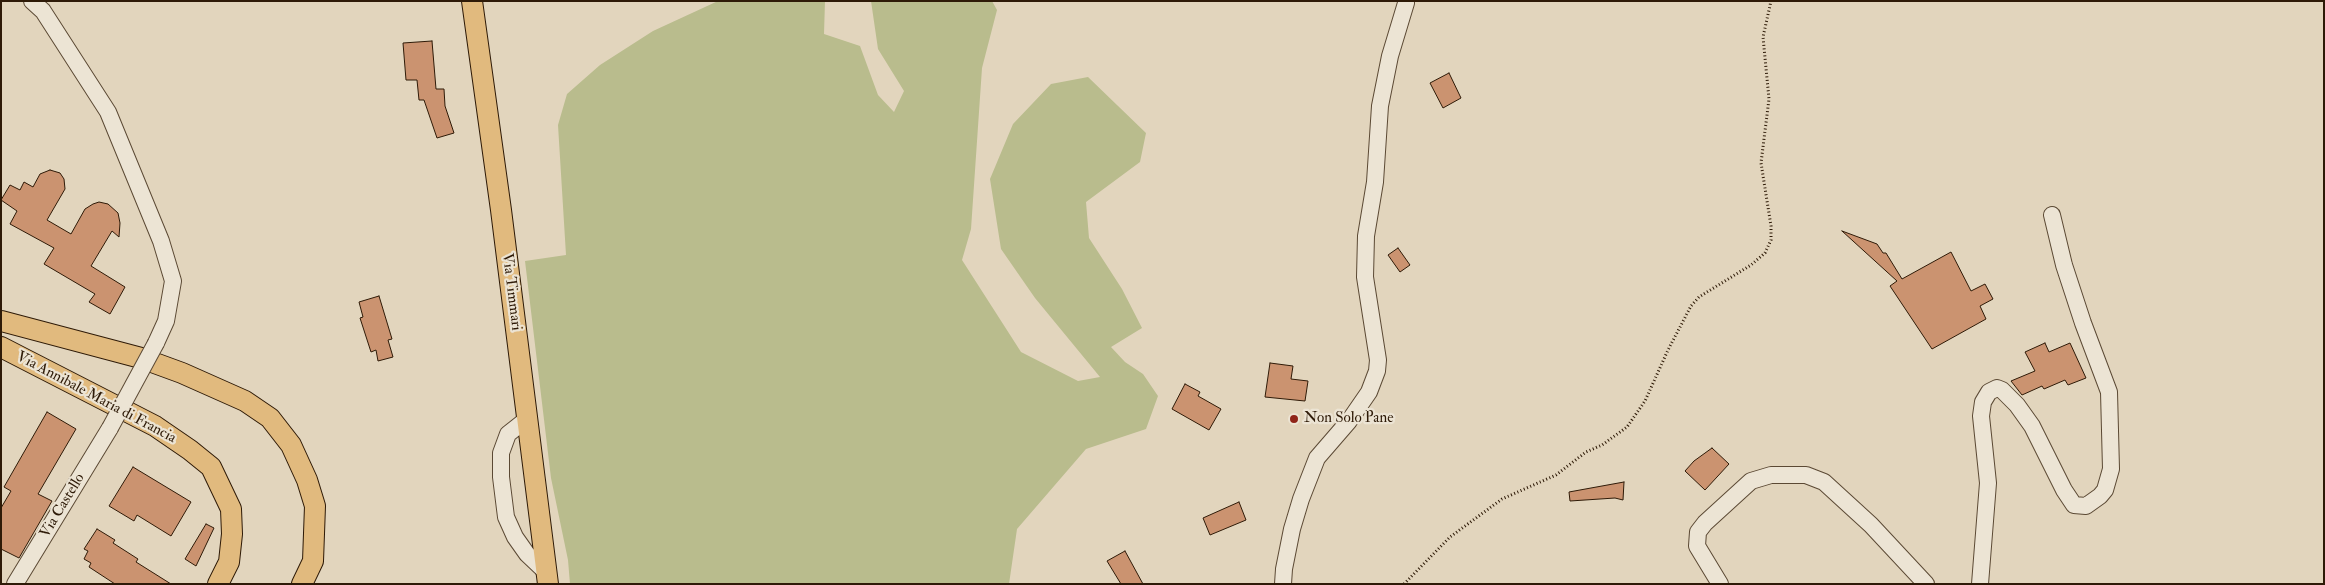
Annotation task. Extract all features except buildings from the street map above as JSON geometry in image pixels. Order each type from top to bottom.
[{"type":"main road","name":"Via Timmari","points":[[472,1],[547,578]]},
{"type":"main road","name":"Via Annibale Maria di Francia","points":[[1,321],[141,358],[182,373],[245,401],[270,418],[291,445],[307,480],[315,506],[313,562],[302,584]]},
{"type":"main road","name":"Via Annibale Maria di Francia","points":[[1,347],[155,426],[211,467],[231,509],[232,534],[229,562],[218,584]]},
{"type":"street","name":"Via Castello","points":[[15,584],[110,428],[156,343],[166,321],[173,281],[161,241],[108,112],[43,11],[32,1]]},
{"type":"street","points":[[1283,584],[1292,529],[1317,458],[1349,421],[1369,392],[1377,371],[1378,360],[1365,277],[1366,236],[1376,182],[1380,106],[1390,56],[1406,3]]},
{"type":"street","points":[[1980,584],[1988,483],[1981,416],[1983,402],[1989,392],[1997,388],[2002,390],[2017,405],[2032,426],[2064,490],[2074,505],[2086,506],[2100,496],[2105,490],[2111,469],[2109,392],[2064,265],[2052,215]]},
{"type":"street","points":[[527,419],[508,434],[501,453],[501,477],[506,517],[515,537],[547,578]]},
{"type":"street","points":[[1720,584],[1697,546],[1698,532],[1704,523],[1751,481],[1771,474],[1806,475],[1824,482],[1871,525],[1926,584]]},
{"type":"path","points":[[1404,584],[1450,537],[1502,499],[1556,475],[1586,452],[1627,427],[1645,401],[1668,350],[1691,306],[1698,297],[1751,265],[1764,253],[1770,240],[1771,226],[1761,163],[1769,99],[1763,37],[1771,1]]},
{"type":"green space","points":[[718,1],[825,1],[824,34],[860,46],[878,95],[894,112],[904,91],[878,49],[871,1],[992,1],[997,10],[982,68],[971,229],[962,260],[1021,352],[1078,381],[1100,377],[1035,298],[1001,249],[990,179],[1013,124],[1051,84],[1088,77],[1146,133],[1140,162],[1086,202],[1089,238],[1122,289],[1142,328],[1111,347],[1125,362],[1143,374],[1158,396],[1146,429],[1086,449],[1017,529],[1009,584],[570,584],[568,560],[551,478],[525,261],[566,255],[558,125],[567,94],[600,65],[653,31]]},
{"type":"place","name":"Non Solo Pane","points":[[1294,419]]}]
